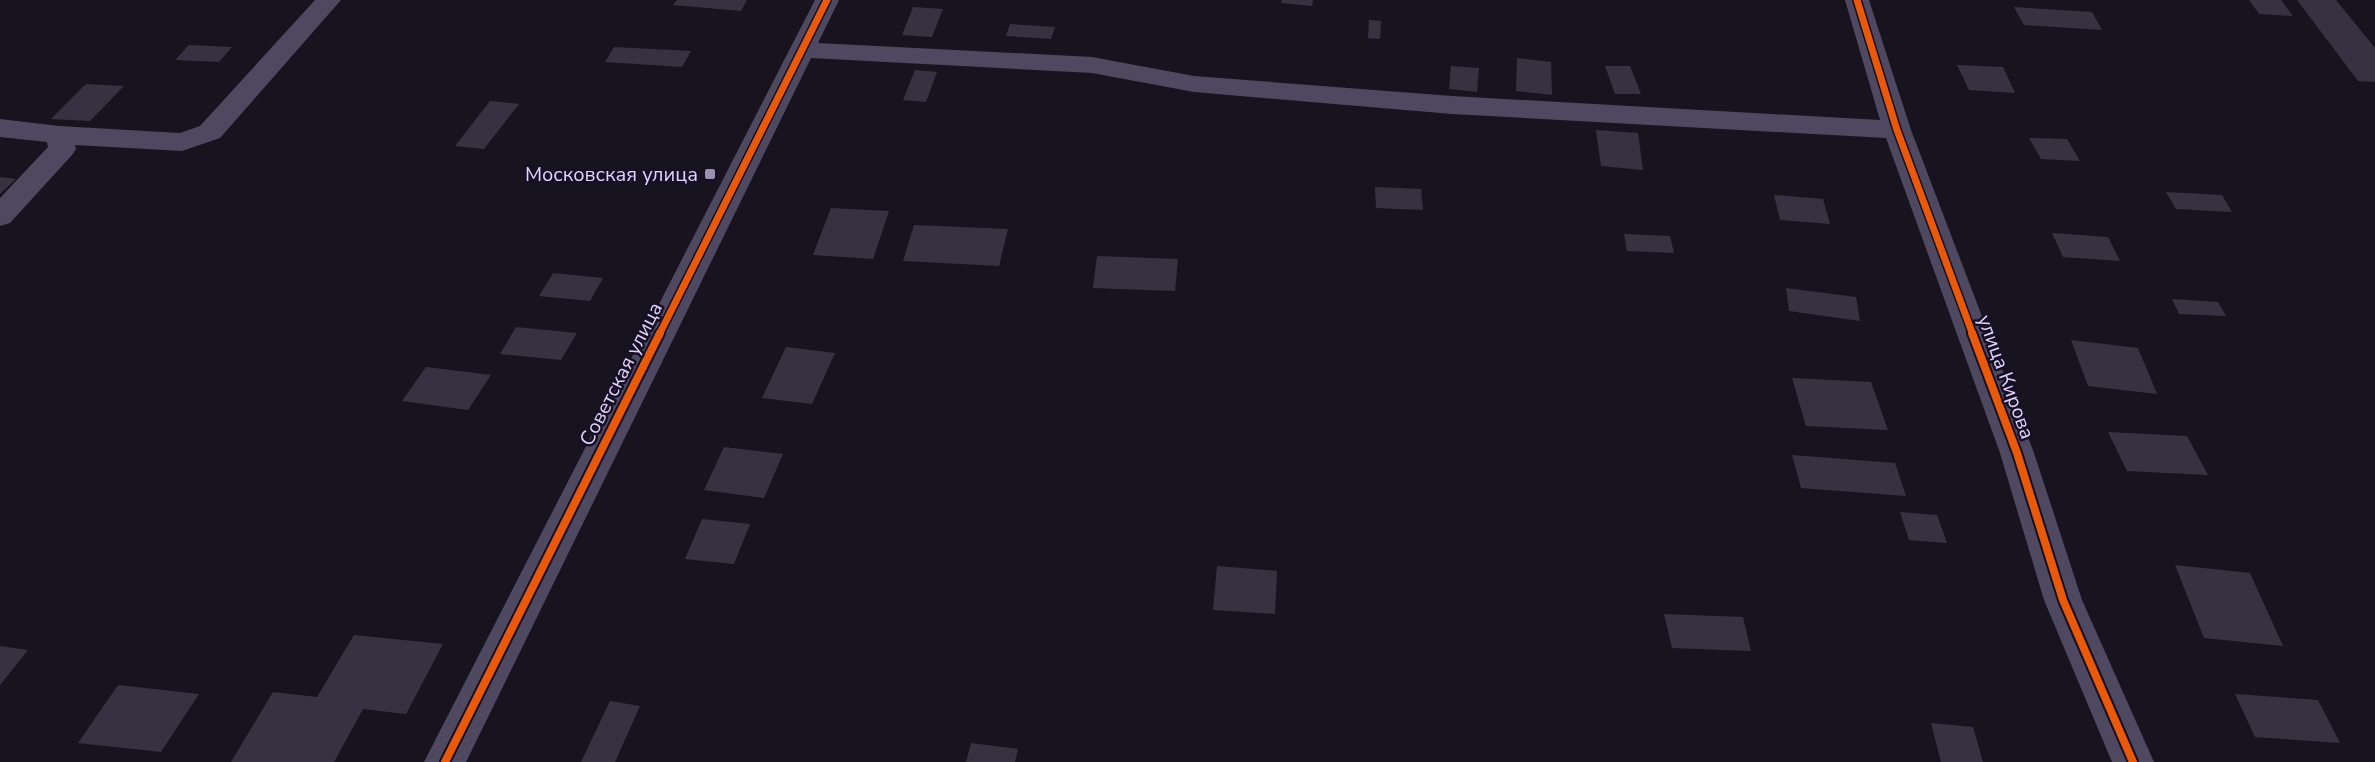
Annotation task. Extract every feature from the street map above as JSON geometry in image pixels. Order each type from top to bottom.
[{"type":"street","points":[[0,128],[59,135],[182,142],[210,132],[329,0]]},
{"type":"street","name":"Советская улица","points":[[445,762],[827,0]]},
{"type":"street","name":"улица Кирова","points":[[1857,0],[1897,130],[2016,453],[2063,600],[2133,762]]},
{"type":"street","points":[[802,50],[1092,65],[1194,84],[1452,105],[1897,130]]},
{"type":"street","points":[[0,216],[62,149],[59,135]]},
{"type":"building","points":[[677,0],[747,0],[741,11],[673,5]]},
{"type":"building","points":[[1282,0],[1313,0],[1312,6],[1281,3]]},
{"type":"building","points":[[2249,0],[2281,0],[2293,16],[2259,14]]},
{"type":"building","points":[[2297,0],[2336,0],[2375,48],[2375,82],[2358,81]]},
{"type":"building","points":[[913,7],[943,9],[932,37],[902,35]]},
{"type":"building","points":[[2014,7],[2092,12],[2102,30],[2024,25]]},
{"type":"building","points":[[1369,20],[1381,21],[1380,39],[1368,38]]},
{"type":"building","points":[[1010,24],[1055,27],[1051,39],[1006,36]]},
{"type":"building","points":[[189,45],[232,47],[219,62],[175,60]]},
{"type":"building","points":[[614,47],[691,51],[682,67],[605,62]]},
{"type":"building","points":[[1517,58],[1551,62],[1552,95],[1516,91]]},
{"type":"building","points":[[1957,65],[2003,67],[2015,93],[1969,90]]},
{"type":"building","points":[[1451,66],[1479,68],[1477,92],[1449,89]]},
{"type":"building","points":[[1605,66],[1630,66],[1641,94],[1615,94]]},
{"type":"building","points":[[915,70],[937,72],[926,102],[903,100]]},
{"type":"building","points":[[86,84],[124,86],[90,121],[51,119]]},
{"type":"building","points":[[490,101],[519,104],[484,149],[455,146]]},
{"type":"building","points":[[1596,130],[1638,133],[1643,170],[1601,166]]},
{"type":"building","points":[[2029,138],[2067,139],[2080,161],[2041,159]]},
{"type":"building","points":[[0,177],[16,179],[0,194]]},
{"type":"building","points":[[1375,187],[1421,189],[1423,210],[1376,208]]},
{"type":"building","points":[[2166,192],[2222,195],[2232,212],[2176,209]]},
{"type":"building","points":[[1774,195],[1823,199],[1830,224],[1780,220]]},
{"type":"building","points":[[831,208],[889,211],[873,259],[813,255]]},
{"type":"building","points":[[914,225],[1008,229],[999,266],[903,261]]},
{"type":"building","points":[[2052,233],[2108,237],[2120,261],[2063,257]]},
{"type":"building","points":[[1624,234],[1670,236],[1674,253],[1627,251]]},
{"type":"building","points":[[1097,256],[1178,259],[1175,291],[1093,288]]},
{"type":"building","points":[[553,273],[603,278],[590,301],[539,296]]},
{"type":"building","points":[[1786,288],[1856,297],[1860,321],[1789,311]]},
{"type":"building","points":[[2172,299],[2218,302],[2226,316],[2179,314]]},
{"type":"building","points":[[516,327],[577,333],[561,360],[500,354]]},
{"type":"building","points":[[2071,340],[2138,348],[2157,394],[2088,386]]},
{"type":"building","points":[[786,347],[835,353],[812,404],[762,398]]},
{"type":"building","points":[[426,367],[491,375],[468,410],[402,401]]},
{"type":"building","points":[[1792,378],[1871,382],[1888,430],[1806,426]]},
{"type":"building","points":[[2108,432],[2187,436],[2208,475],[2127,471]]},
{"type":"building","points":[[724,447],[783,454],[764,498],[704,490]]},
{"type":"building","points":[[1792,455],[1895,463],[1906,496],[1801,488]]},
{"type":"building","points":[[1900,512],[1937,515],[1947,543],[1909,540]]},
{"type":"building","points":[[702,519],[750,524],[734,564],[685,559]]},
{"type":"building","points":[[2175,565],[2250,573],[2283,646],[2204,638]]},
{"type":"building","points":[[1217,566],[1277,571],[1275,614],[1213,610]]},
{"type":"building","points":[[1664,614],[1743,617],[1751,651],[1672,648]]},
{"type":"building","points":[[354,635],[443,644],[406,714],[363,709],[334,762],[231,762],[273,692],[317,697]]},
{"type":"building","points":[[0,646],[28,650],[0,685]]},
{"type":"building","points":[[118,685],[199,694],[161,752],[78,743]]},
{"type":"building","points":[[2235,694],[2318,700],[2340,743],[2255,737]]},
{"type":"building","points":[[610,701],[640,706],[615,762],[581,762]]},
{"type":"building","points":[[1931,723],[1973,727],[1983,762],[1941,762]]},
{"type":"building","points":[[971,743],[1018,749],[1015,762],[966,762]]},
{"type":"cycle path","points":[[445,762],[827,0]]},
{"type":"cycle path","points":[[1857,0],[1897,130],[2017,453],[2063,600],[2133,762]]},
{"type":"place","name":"Московская улица","points":[[710,174]]}]
